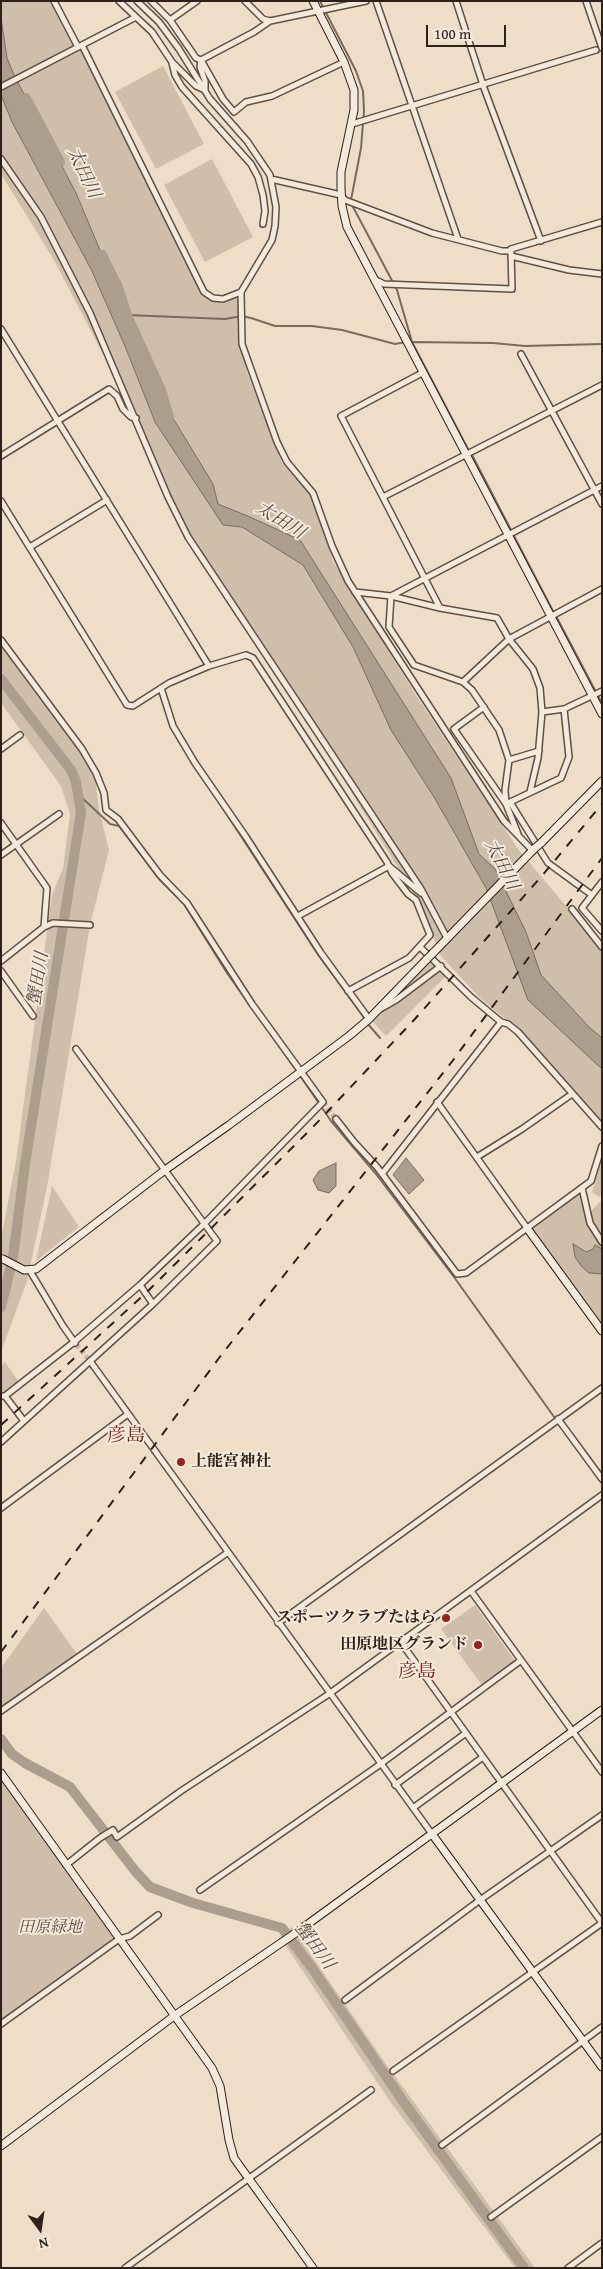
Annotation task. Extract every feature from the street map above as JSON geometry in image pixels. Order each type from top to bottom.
[{"type":"street","points":[[54,1],[204,292],[213,298],[223,299],[241,292]]},
{"type":"street","points":[[119,1],[152,32],[172,62],[196,86],[205,90]]},
{"type":"street","points":[[137,1],[159,22],[179,48],[222,115],[260,158],[271,179],[276,207],[275,226],[272,240],[241,292],[242,344],[277,442],[287,462],[314,493],[336,554],[355,592],[504,821],[519,838],[536,847]]},
{"type":"street","points":[[152,1],[170,20],[196,58],[201,60],[223,99],[234,112],[246,102],[272,96],[344,62]]},
{"type":"street","points":[[170,20],[196,1]]},
{"type":"street","points":[[245,1],[263,20],[270,22]]},
{"type":"street","points":[[313,1],[344,62],[354,90],[352,124],[342,172],[341,195],[347,227],[602,714]]},
{"type":"street","points":[[201,60],[270,22],[366,1]]},
{"type":"street","points":[[376,1],[458,239]]},
{"type":"street","points":[[456,1],[482,84],[541,241]]},
{"type":"street","points":[[352,124],[600,46],[586,1]]},
{"type":"street","points":[[1,87],[136,17]]},
{"type":"street","points":[[201,60],[200,66],[205,81],[205,90]]},
{"type":"street","points":[[172,62],[174,75],[182,86],[251,164],[258,177],[263,195],[265,211],[263,224]]},
{"type":"street","points":[[1,159],[21,186],[49,233],[90,313],[168,497],[195,549],[424,895],[448,937]]},
{"type":"street","points":[[271,179],[341,195],[345,200],[398,221],[458,239],[569,270],[602,274]]},
{"type":"street","points":[[373,278],[384,284],[512,289],[511,249],[602,222]]},
{"type":"street","points":[[1,329],[209,666]]},
{"type":"street","points":[[522,354],[602,504]]},
{"type":"street","points":[[422,373],[341,416],[440,608]]},
{"type":"street","points":[[383,497],[465,453],[602,385]]},
{"type":"street","points":[[1,456],[110,389],[117,396],[123,409],[131,417],[136,418]]},
{"type":"street","points":[[391,596],[602,486]]},
{"type":"street","points":[[30,547],[107,500]]},
{"type":"street","points":[[1,501],[127,705],[133,706],[169,682],[209,666],[246,655],[253,658],[389,866],[408,894],[416,900],[430,935],[409,958],[348,991]]},
{"type":"street","points":[[463,682],[509,638],[602,589]]},
{"type":"street","points":[[355,592],[391,596],[440,608],[497,618],[509,638],[533,669],[540,688],[542,712],[539,751],[530,792]]},
{"type":"street","points":[[391,596],[389,627],[414,665],[463,682],[472,690],[499,730],[510,760],[505,790],[519,838]]},
{"type":"street","points":[[1,640],[82,749],[96,773],[104,793],[106,810],[118,819],[160,874],[187,903],[252,1004],[301,1071],[320,1105],[140,1285],[75,1343],[3,1396],[24,1421]]},
{"type":"street","points":[[161,688],[170,718],[187,751],[348,991],[369,1019]]},
{"type":"street","points":[[542,712],[564,709],[602,691]]},
{"type":"street","points":[[484,707],[454,729],[508,803],[548,863],[592,896]]},
{"type":"street","points":[[508,803],[562,778],[569,757],[564,709]]},
{"type":"street","points":[[1,749],[20,735]]},
{"type":"street","points":[[510,760],[539,751]]},
{"type":"street","points":[[2,1259],[27,1270],[36,1269],[165,1170],[369,1019],[602,780]]},
{"type":"street","points":[[1,855],[59,814]]},
{"type":"street","points":[[1,824],[47,888],[44,927]]},
{"type":"street","points":[[389,866],[424,895]]},
{"type":"street","points":[[298,916],[389,866]]},
{"type":"street","points":[[602,882],[582,908],[602,931]]},
{"type":"street","points":[[572,909],[602,948]]},
{"type":"street","points":[[1,961],[44,927],[53,923],[90,925]]},
{"type":"street","points":[[420,947],[471,997],[501,1022],[508,1024],[518,1032],[602,1127]]},
{"type":"street","points":[[378,1009],[396,1000],[441,966]]},
{"type":"street","points":[[1,971],[33,1016]]},
{"type":"street","points":[[382,1174],[501,1022]]},
{"type":"street","points":[[1,1442],[153,1304],[217,1241],[76,1049]]},
{"type":"street","points":[[477,1157],[522,1129],[572,1094]]},
{"type":"street","points":[[437,1102],[602,1331]]},
{"type":"street","points":[[336,1119],[382,1174],[457,1274],[466,1273],[591,1181],[602,1146]]},
{"type":"street","points":[[582,1188],[590,1223],[602,1242]]},
{"type":"street","points":[[27,1270],[62,1326],[75,1343]]},
{"type":"street","points":[[140,1285],[153,1304]]},
{"type":"street","points":[[90,1361],[379,1763],[602,2067]]},
{"type":"street","points":[[278,1623],[602,1388]]},
{"type":"street","points":[[1,1508],[128,1414]]},
{"type":"street","points":[[557,1420],[602,1479]]},
{"type":"street","points":[[66,1865],[109,1832],[113,1830],[117,1837],[181,1792],[329,1694],[602,1495]]},
{"type":"street","points":[[1,1711],[228,1552]]},
{"type":"street","points":[[471,1591],[602,1772]]},
{"type":"street","points":[[393,2071],[602,1923],[400,1642]]},
{"type":"street","points":[[200,1890],[375,1768],[379,1763],[520,1661]]},
{"type":"street","points":[[1,2146],[174,2016],[297,1932],[602,1710]]},
{"type":"street","points":[[395,1785],[466,1733]]},
{"type":"street","points":[[413,1808],[483,1757]]},
{"type":"street","points":[[1,1773],[217,2078],[223,2098],[231,2149],[249,2178],[313,2268]]},
{"type":"street","points":[[345,2000],[480,1900],[602,1814]]},
{"type":"street","points":[[1,2024],[119,1939],[130,1936],[158,1915]]},
{"type":"street","points":[[442,2145],[602,2027]]},
{"type":"street","points":[[125,2268],[371,2090]]},
{"type":"street","points":[[491,2217],[602,2137]]},
{"type":"street","points":[[568,2268],[602,2243]]},
{"type":"green space","points":[[1,1],[55,1],[111,105],[207,296],[241,299],[242,336],[247,372],[282,463],[313,493],[333,561],[414,692],[518,849],[602,949],[602,1125],[587,1112],[524,1035],[479,997],[441,956],[419,902],[274,667],[176,514],[130,406],[54,260],[1,174],[1,95],[12,122],[91,269],[125,346],[155,422],[218,504],[213,484],[165,405],[76,193],[14,75],[7,58],[1,18]]},
{"type":"green space","points":[[163,66],[204,144],[156,169],[115,92]]},
{"type":"green space","points":[[212,159],[253,237],[205,262],[164,185]]},
{"type":"green space","points":[[1,643],[75,742],[95,775],[99,810],[109,850],[90,925],[47,1187],[27,1281],[1,1352],[1,1239],[16,1161],[52,895],[63,868],[70,814],[61,786],[1,703]]},
{"type":"green space","points":[[431,959],[447,975],[386,1036],[373,1022]]},
{"type":"green space","points":[[602,1160],[602,1194],[599,1197],[592,1192]]},
{"type":"green space","points":[[52,1186],[79,1227],[36,1261]]},
{"type":"green space","points":[[580,1190],[589,1213],[602,1200],[602,1233],[592,1221],[602,1242],[602,1326],[531,1229]]},
{"type":"green space","points":[[4,1361],[19,1382],[4,1393],[1,1392],[1,1369]]},
{"type":"green space","name":"田原地区グランド","points":[[475,1605],[515,1661],[482,1685],[441,1629]]},
{"type":"green space","points":[[44,1608],[77,1654],[1,1707],[1,1668]]},
{"type":"green space","name":"田原緑地","points":[[1,1773],[119,1939],[1,2025]]},
{"type":"green space","points":[[292,1927],[386,2064],[535,2268],[515,2268],[389,2100],[280,1937]]},
{"type":"shaded area","points":[[1,18],[7,58],[14,75],[76,193],[165,405],[213,484],[218,504],[300,540],[451,778],[479,854],[495,869],[526,932],[541,975],[589,1027],[602,1038],[602,1069],[528,1000],[486,888],[434,797],[391,730],[353,647],[303,565],[242,527],[223,525],[155,422],[125,346],[91,269],[12,122],[1,95]]},
{"type":"shaded area","points":[[406,1158],[424,1180],[409,1194],[393,1175]]},
{"type":"shaded area","points":[[336,1163],[336,1186],[329,1193],[318,1190],[313,1180],[319,1171]]},
{"type":"shaded area","points":[[573,1244],[586,1252],[593,1249],[595,1245],[602,1249],[602,1274],[589,1273],[582,1267],[575,1257]]},
{"type":"waterway","points":[[320,1],[356,71],[363,91],[364,111],[361,148],[351,200]]},
{"type":"waterway","name":"太田川","points":[[26,98],[60,162]]},
{"type":"waterway","points":[[352,205],[397,290],[412,342],[468,449]]},
{"type":"waterway","name":"太田川","points":[[102,255],[118,287],[127,315],[161,390],[169,417]]},
{"type":"waterway","points":[[127,315],[225,319],[242,316],[275,326],[312,326],[342,330],[395,344],[406,342]]},
{"type":"waterway","points":[[413,342],[493,343],[525,346],[602,344]]},
{"type":"waterway","points":[[471,453],[511,530]]},
{"type":"waterway","points":[[513,534],[553,611]]},
{"type":"waterway","points":[[556,616],[596,692]]},
{"type":"waterway","points":[[192,644],[205,665]]},
{"type":"waterway","name":"蟹田川","points":[[1,679],[71,770],[76,782],[81,813],[25,1164],[13,1257],[1,1307]]},
{"type":"waterway","points":[[159,692],[169,720]]},
{"type":"waterway","points":[[598,696],[602,703]]},
{"type":"waterway","points":[[79,795],[110,824],[119,826],[159,879],[184,904],[227,973],[296,1070]]},
{"type":"waterway","points":[[222,807],[319,956],[365,1019]]},
{"type":"waterway","points":[[367,1023],[380,1038]]},
{"type":"waterway","points":[[301,1077],[331,1121],[376,1174],[454,1277],[557,1421]]},
{"type":"waterway","points":[[584,1459],[602,1483]]},
{"type":"waterway","name":"蟹田川","points":[[1,1739],[12,1754],[70,1787],[136,1872],[150,1887],[193,1903],[282,1928],[312,1968],[405,2104],[524,2268]]},
{"type":"tunnel","points":[[323,1102],[336,1119]]},
{"type":"tunnel","points":[[76,1344],[90,1361]]},
{"type":"railway","points":[[1,1425],[148,1291],[313,1127],[414,1020],[541,877],[602,804]]},
{"type":"railway","points":[[1,1652],[219,1358],[454,1059],[602,858]]},
{"type":"place","name":"上能宮神社","points":[[181,1462]]},
{"type":"place","name":"スポーツクラブたはら","points":[[446,1618]]},
{"type":"place","name":"田原地区グランド","points":[[478,1645]]},
{"type":"district","name":"彦島","points":[[126,1436]]},
{"type":"district","name":"彦島","points":[[417,1672]]}]
